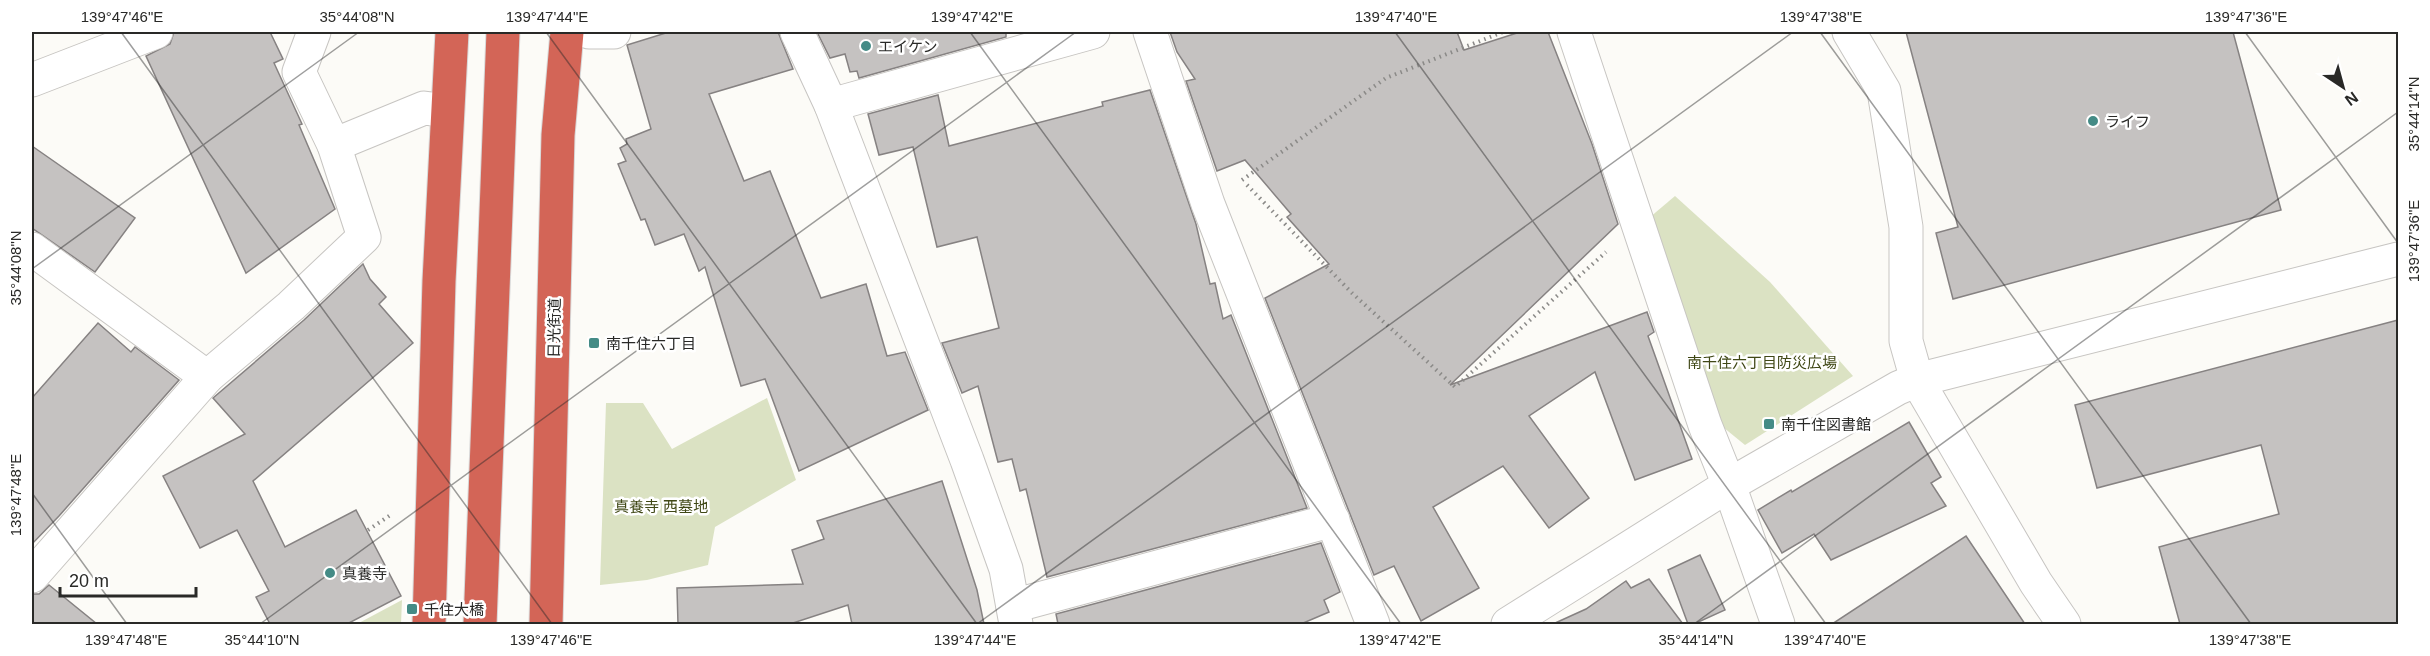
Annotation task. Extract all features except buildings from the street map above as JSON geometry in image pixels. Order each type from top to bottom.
[{"type":"highway","points":[[429,624],[439,293],[452,32]]},
{"type":"highway","points":[[480,624],[503,32]]},
{"type":"highway","name":"日光街道","points":[[546,624],[558,135],[567,32]]},
{"type":"street","points":[[32,81],[156,32]]},
{"type":"street","points":[[32,576],[207,376],[291,306],[363,237],[334,145],[299,72],[314,32]]},
{"type":"street","points":[[589,32],[614,32]]},
{"type":"street","points":[[797,32],[831,105],[998,547],[1006,569],[1014,615],[1333,520]]},
{"type":"street","points":[[831,105],[1092,32]]},
{"type":"street","points":[[1150,32],[1208,204],[1373,624]]},
{"type":"street","points":[[1574,32],[1705,425],[1730,485],[1778,624]]},
{"type":"street","points":[[1849,32],[1884,91],[1906,226],[1906,341],[1917,380],[2036,583],[2064,624]]},
{"type":"street","points":[[334,145],[424,108],[447,111]]},
{"type":"street","points":[[32,249],[207,376]]},
{"type":"street","points":[[1508,624],[1730,485],[1887,394],[1917,380],[2398,259]]},
{"type":"path","points":[[1208,204],[1386,78],[1503,32]]},
{"type":"path","points":[[1242,180],[1352,293],[1455,387],[1638,223]]},
{"type":"path","points":[[368,530],[392,513]]},
{"type":"green space","name":"南千住六丁目防災広場","points":[[1675,196],[1770,282],[1853,376],[1745,445],[1718,423],[1649,218]]},
{"type":"green space","name":"真養寺 西墓地","points":[[767,398],[796,480],[715,527],[708,565],[647,580],[600,585],[606,403],[643,403],[672,449]]},
{"type":"green space","points":[[402,600],[401,624],[357,624]]},
{"type":"place","name":"エイケン","points":[[866,46]]},
{"type":"place","name":"ライフ","points":[[2093,121]]},
{"type":"place","name":"南千住六丁目","points":[[594,343]]},
{"type":"place","name":"南千住図書館","points":[[1769,424]]},
{"type":"place","name":"真養寺","points":[[330,573]]},
{"type":"place","name":"千住大橋","points":[[412,609]]}]
